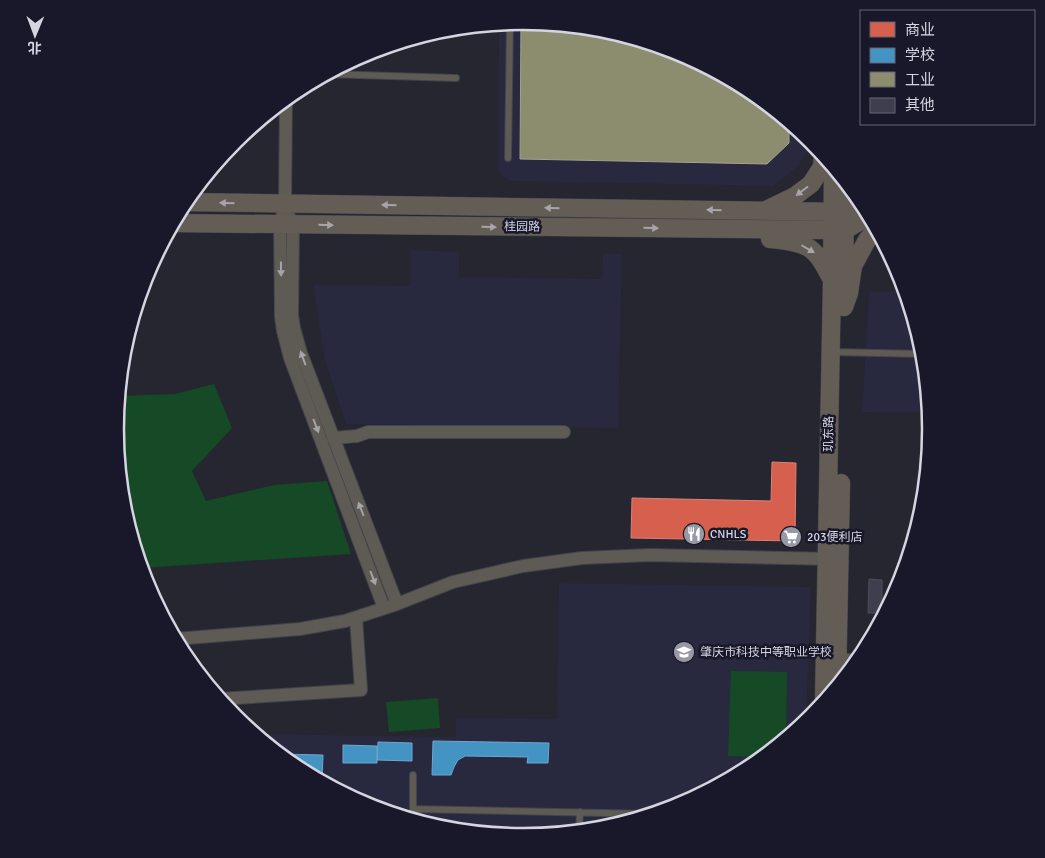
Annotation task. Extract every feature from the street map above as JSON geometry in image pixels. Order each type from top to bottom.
[{"type":"main road","points":[[763,211],[794,196],[811,184],[822,166]]},
{"type":"main road","name":"玑东路","points":[[834,180],[844,307],[837,352]]},
{"type":"main road","name":"玑东路","points":[[826,687],[831,656],[837,352],[832,281],[838,221],[843,192]]},
{"type":"main road","name":"桂园路","points":[[194,202],[763,211],[838,221]]},
{"type":"main road","points":[[838,221],[855,208]]},
{"type":"main road","points":[[838,221],[860,217]]},
{"type":"main road","name":"桂园路","points":[[181,223],[728,229],[838,221]]},
{"type":"main road","points":[[728,229],[766,238],[791,241],[813,250],[823,263],[832,281]]},
{"type":"main road","points":[[844,307],[850,293],[853,266],[871,236]]},
{"type":"main road","name":"玑东路","points":[[831,656],[835,676]]},
{"type":"street","points":[[286,108],[285,204],[294,328],[301,353],[397,604]]},
{"type":"street","points":[[286,225],[281,317],[286,346],[384,608]]},
{"type":"street","points":[[333,438],[357,436],[368,432],[564,432]]},
{"type":"street","points":[[183,638],[300,630],[345,621],[397,604],[454,582],[523,566],[582,558],[650,555],[833,559]]},
{"type":"street","points":[[229,698],[362,690],[356,618]]},
{"type":"lane","points":[[508,158],[510,30]]},
{"type":"lane","points":[[339,74],[456,78]]},
{"type":"lane","points":[[837,352],[914,354]]},
{"type":"lane","points":[[831,656],[850,657]]},
{"type":"lane","points":[[413,775],[413,812]]},
{"type":"lane","points":[[413,809],[628,813]]},
{"type":"lane","points":[[579,824],[580,812]]},
{"type":"shaded area","points":[[522,30],[575,33],[626,44],[675,60],[722,83],[744,97],[786,129],[807,149],[799,165],[773,186],[510,181],[501,175],[498,167],[499,31]]},
{"type":"shaded area","points":[[411,250],[459,252],[459,277],[602,279],[603,254],[622,254],[618,428],[346,424],[325,361],[313,285],[410,286]]},
{"type":"shaded area","points":[[869,292],[897,292],[914,351],[921,413],[862,412]]},
{"type":"shaded area","name":"肇庆市科技中等职业学校","points":[[559,583],[811,587],[806,709],[765,746],[722,775],[675,798],[626,814],[575,825],[522,828],[470,825],[445,820],[394,807],[346,787],[301,761],[265,734],[455,737],[456,718],[557,719]]},
{"type":"green space","points":[[214,384],[232,428],[192,471],[206,501],[274,485],[327,481],[351,554],[149,567],[137,532],[127,481],[124,455],[125,396],[175,394]]},
{"type":"green space","points":[[731,671],[787,672],[786,729],[750,757],[728,756]]},
{"type":"green space","points":[[438,698],[440,728],[389,732],[386,702]]},
{"type":"building: 商业","points":[[772,462],[796,463],[795,541],[631,538],[632,498],[771,501]]},
{"type":"building: 学校","points":[[433,741],[549,743],[548,763],[527,763],[528,757],[465,756],[458,760],[451,775],[432,775]]},
{"type":"building: 学校","points":[[378,742],[412,743],[412,761],[377,760]]},
{"type":"building: 学校","points":[[343,745],[377,746],[377,763],[343,763]]},
{"type":"building: 学校","points":[[292,754],[323,755],[322,775]]},
{"type":"building: 工业","points":[[521,30],[575,33],[626,44],[675,60],[722,83],[765,112],[789,132],[789,143],[767,164],[520,159]]},
{"type":"building: 其他","points":[[869,579],[882,580],[882,601],[876,613],[868,613]]},
{"type":"place","name":"CNHLS","points":[[694,534]]},
{"type":"place","name":"203便利店","points":[[791,537]]},
{"type":"place","name":"肇庆市科技中等职业学校","points":[[684,652]]}]
